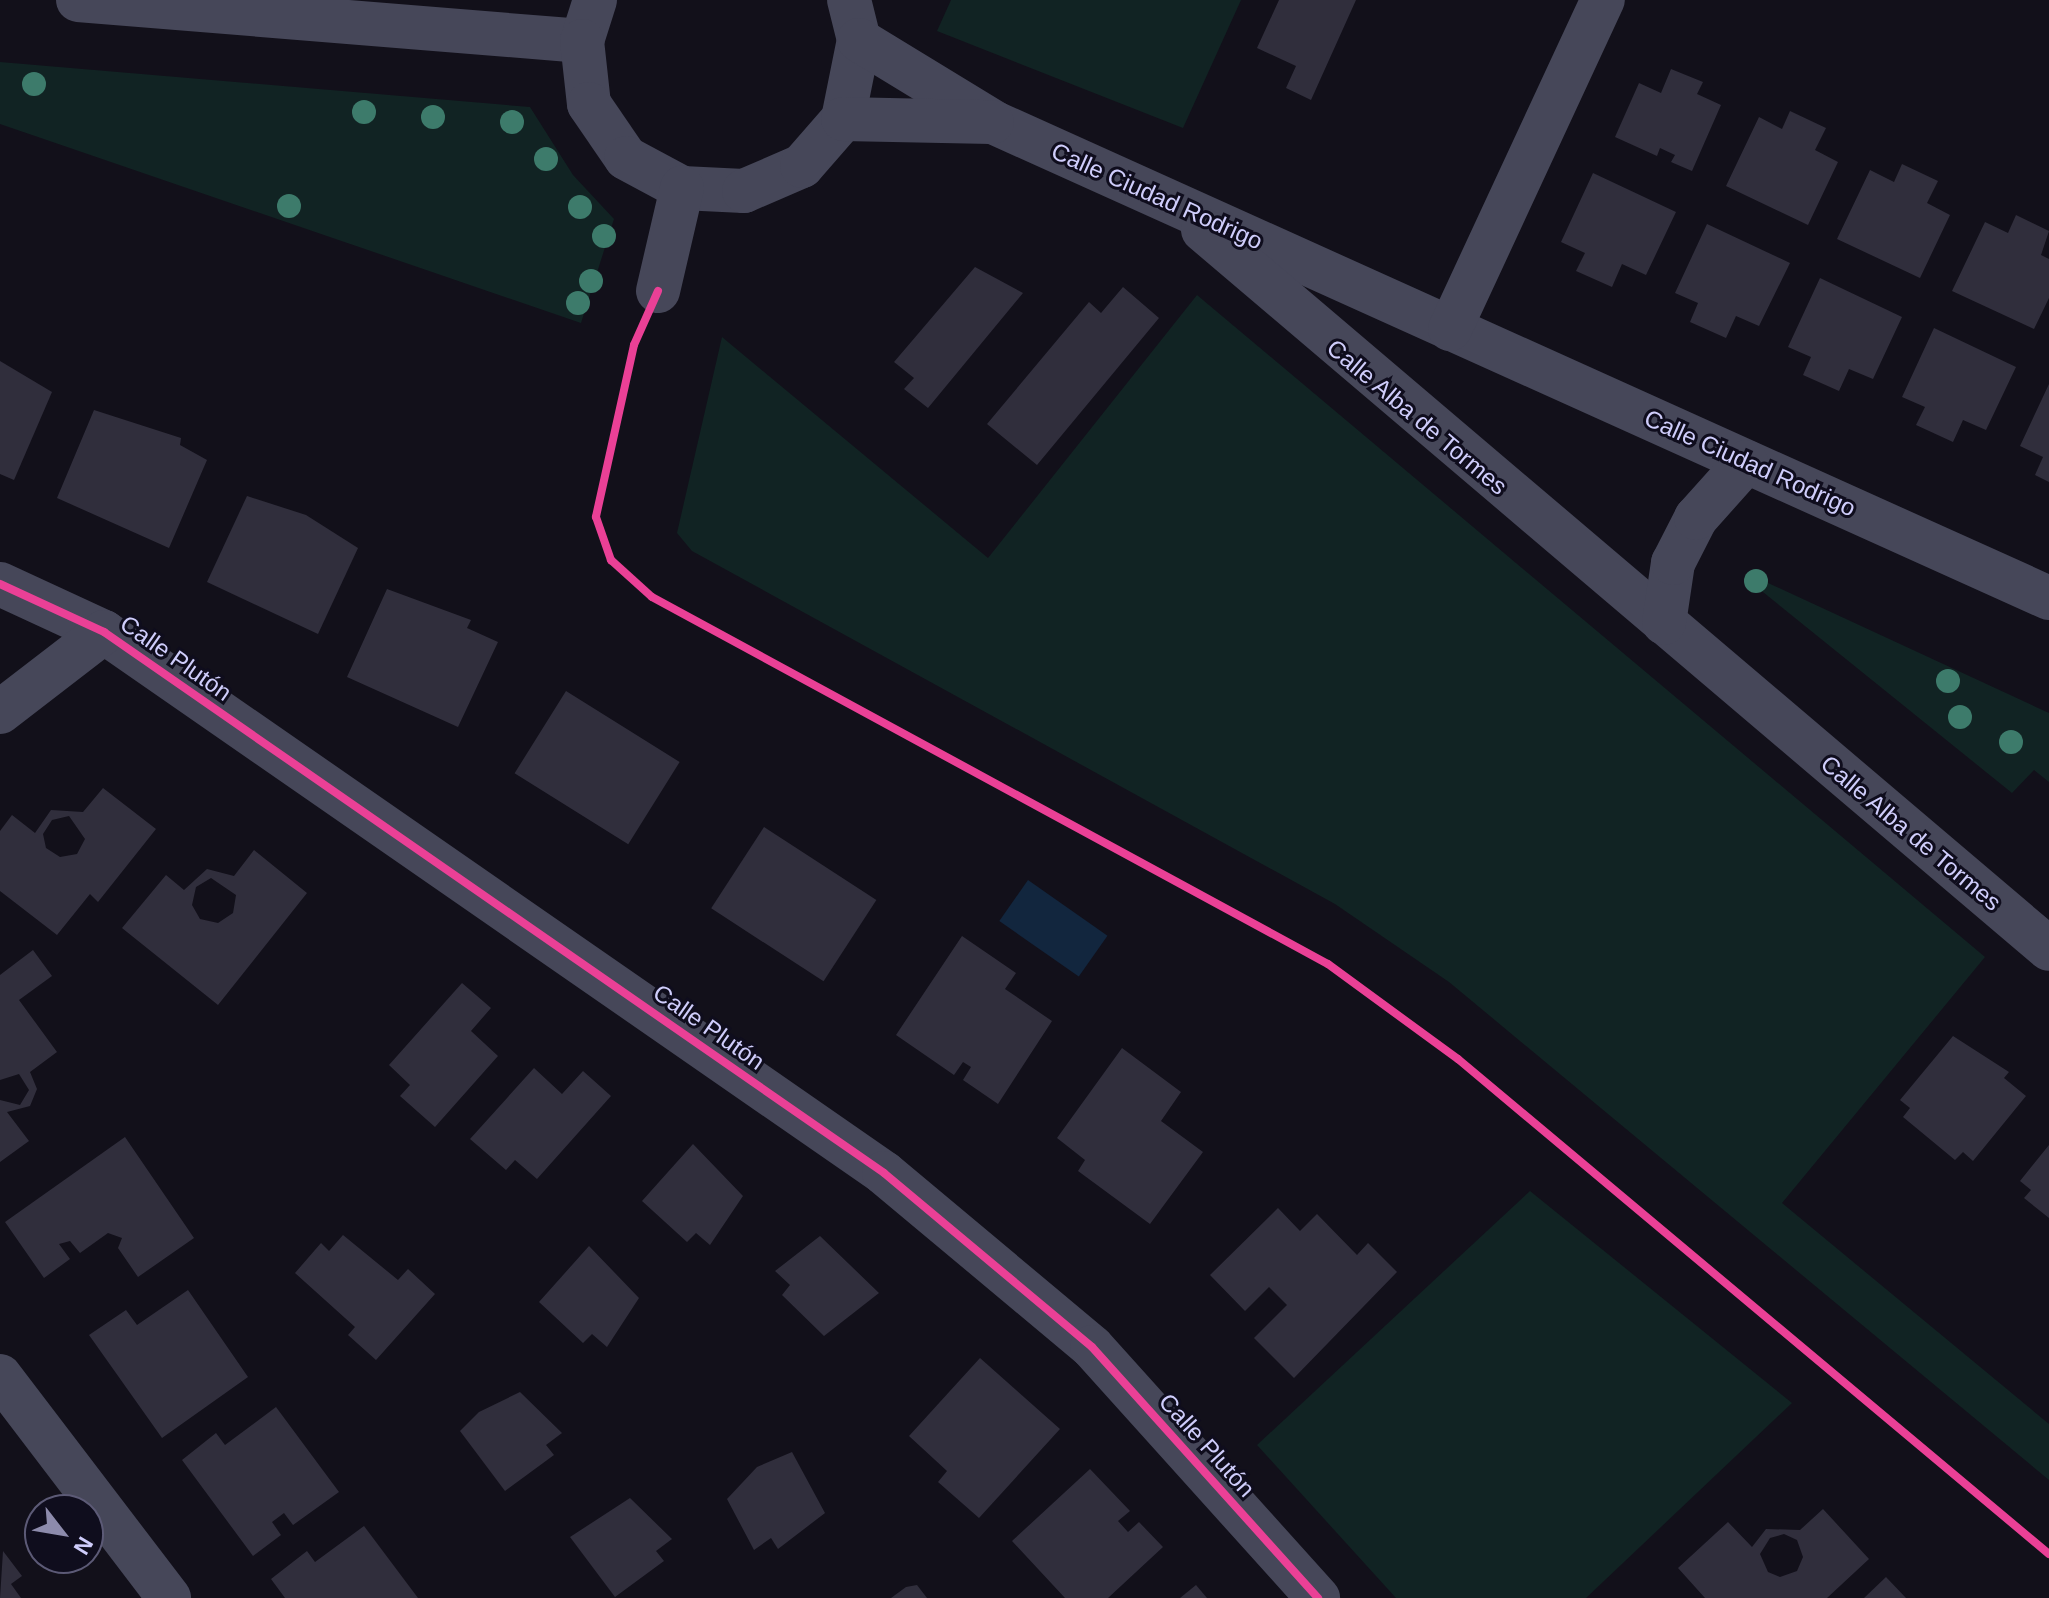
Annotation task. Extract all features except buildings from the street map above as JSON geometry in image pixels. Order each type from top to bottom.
[{"type":"street","points":[[78,0],[582,41]]},
{"type":"street","points":[[595,0],[582,41],[589,104],[619,147],[682,188],[744,191],[788,172],[843,119],[854,20]]},
{"type":"street","points":[[1450,329],[1603,0]]},
{"type":"street","name":"Calle Ciudad Rodrigo","points":[[854,20],[995,123],[2049,598]]},
{"type":"street","name":"Calle Ciudad Rodrigo","points":[[843,119],[995,123]]},
{"type":"street","points":[[658,291],[682,188]]},
{"type":"street","name":"Calle Alba de Tormes","points":[[1175,204],[1285,306],[2049,949]]},
{"type":"street","points":[[1664,623],[1673,563],[1690,529],[1746,462]]},
{"type":"street","name":"Calle Plutón","points":[[0,584],[104,632],[884,1173],[1092,1347],[1318,1598]]},
{"type":"street","points":[[0,712],[104,632]]},
{"type":"street","points":[[0,1376],[169,1598]]},
{"type":"shaded area","points":[[951,0],[1241,0],[1183,128],[937,31]]},
{"type":"shaded area","points":[[0,62],[530,107],[573,175],[614,219],[581,323],[0,124]]},
{"type":"shaded area","points":[[1197,295],[1985,957],[1782,1203],[2049,1424],[2049,1480],[1449,982],[1335,904],[692,551],[677,533],[722,337],[988,558]]},
{"type":"shaded area","points":[[1751,575],[2049,713],[2049,782],[2034,770],[2012,793],[1748,580]]},
{"type":"shaded area","points":[[1530,1191],[1792,1403],[1586,1598],[1396,1598],[1257,1445]]},
{"type":"water","points":[[1028,880],[1107,936],[1079,977],[999,921]]},
{"type":"cycle path","points":[[658,291],[634,345],[596,517],[611,560],[652,597],[1328,964],[1458,1059],[2049,1554]]},
{"type":"cycle path","points":[[0,584],[104,632],[884,1173],[1092,1347],[1318,1598]]}]
